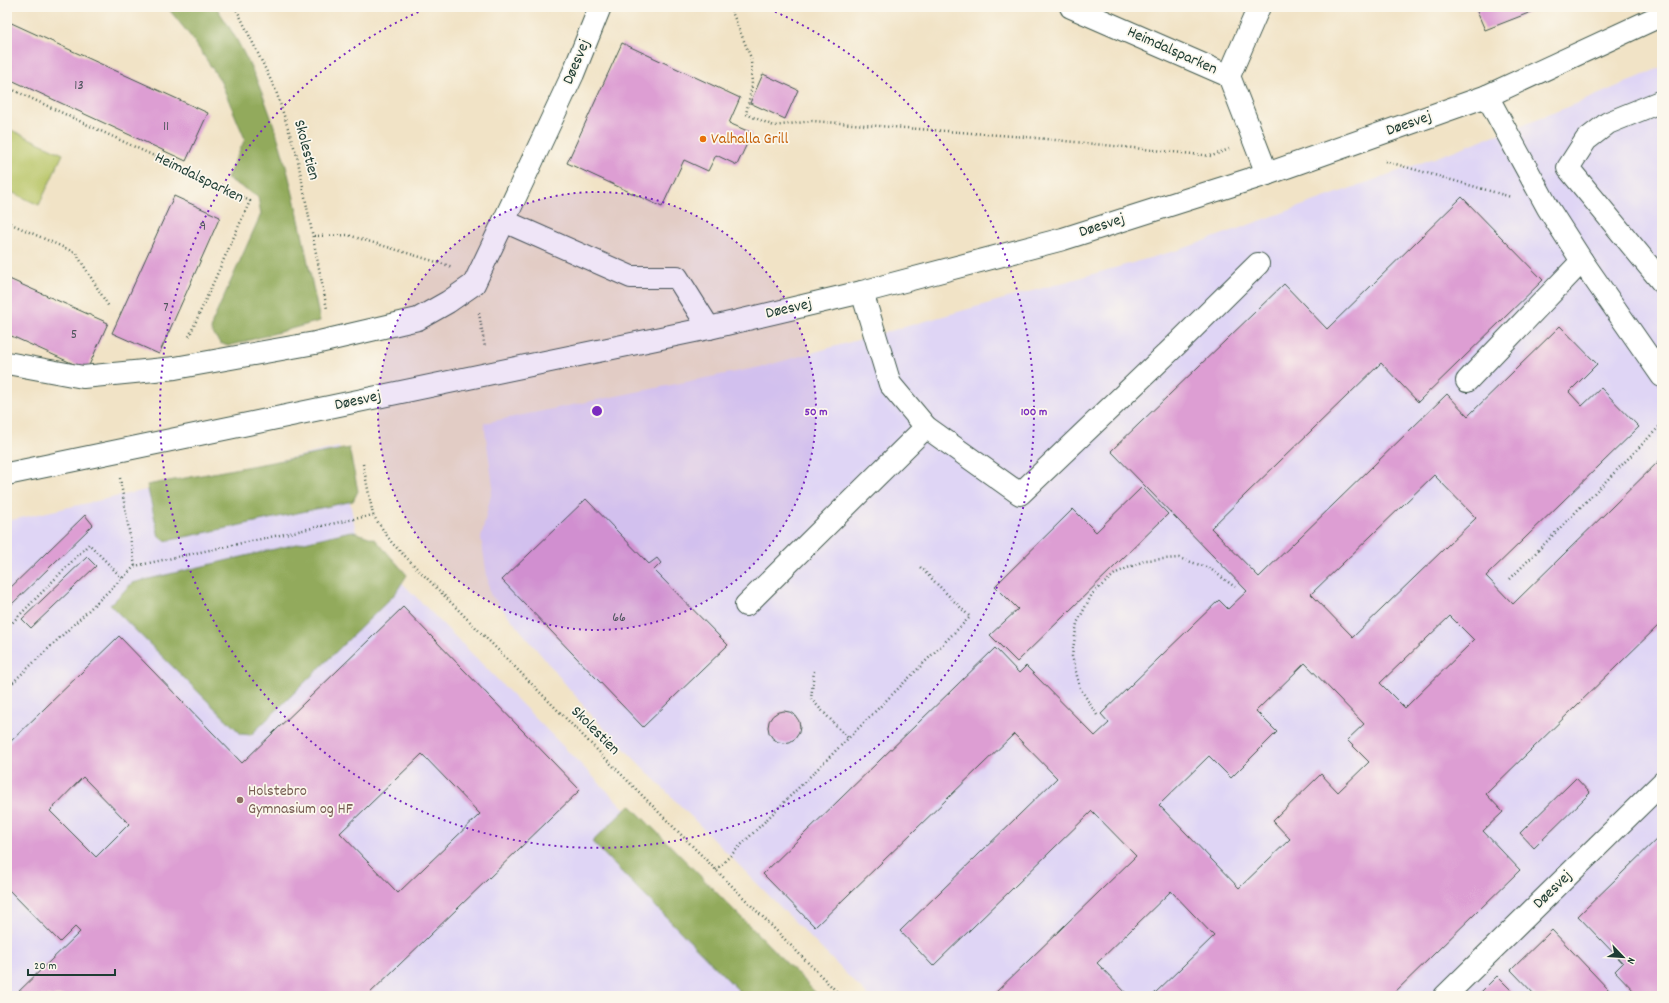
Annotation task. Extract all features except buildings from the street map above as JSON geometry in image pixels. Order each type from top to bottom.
[{"type":"street","name":"Døesvej","points":[[504,220],[573,74],[600,7]]},
{"type":"street","name":"Heimdalsparken","points":[[1071,7],[1229,76]]},
{"type":"street","name":"Heimdalsparken","points":[[1259,7],[1229,76],[1267,174]]},
{"type":"street","name":"Døesvej","points":[[7,474],[709,328],[862,292],[1063,239],[1267,174],[1487,96],[1662,15]]},
{"type":"street","points":[[1487,96],[1548,208],[1582,261],[1662,376]]},
{"type":"street","points":[[1662,101],[1608,123],[1586,140],[1568,168],[1662,282]]},
{"type":"street","points":[[7,363],[83,377],[176,368],[316,343],[418,319],[448,302],[474,284],[504,220],[631,277],[677,277],[709,328]]},
{"type":"street","points":[[1467,380],[1582,261]]},
{"type":"street","points":[[862,292],[890,384],[926,427],[1020,494],[1176,345],[1258,264]]},
{"type":"street","points":[[746,605],[926,427]]},
{"type":"street","name":"Døesvej","points":[[1445,996],[1662,783]]},
{"type":"path","name":"Skolestien","points":[[234,7],[238,12],[276,91],[297,156],[314,236],[327,309]]},
{"type":"path","points":[[730,7],[751,58],[752,86],[746,114],[774,126],[812,121],[1026,137],[1212,156],[1254,140]]},
{"type":"path","name":"Heimdalsparken","points":[[7,87],[250,201],[176,368]]},
{"type":"path","points":[[1379,159],[1548,208]]},
{"type":"path","points":[[7,222],[76,253],[109,307]]},
{"type":"path","points":[[314,236],[348,235],[457,268],[474,284],[490,374]]},
{"type":"path","points":[[1510,579],[1662,424]]},
{"type":"path","points":[[116,452],[135,566]]},
{"type":"path","name":"Skolestien","points":[[363,464],[373,515],[392,543],[841,996]]},
{"type":"path","points":[[7,688],[135,566],[373,515]]},
{"type":"path","points":[[7,628],[89,544],[122,578]]},
{"type":"path","points":[[1097,715],[1080,688],[1072,656],[1077,623],[1092,594],[1116,573],[1146,560],[1179,558],[1210,568],[1235,587]]},
{"type":"path","points":[[716,870],[970,617],[920,566]]},
{"type":"path","points":[[814,671],[811,698],[848,738]]},
{"type":"path","points":[[7,676],[13,682]]},
{"type":"shaded area","points":[[1662,67],[1662,996],[868,996],[593,717],[490,594],[481,538],[493,486],[484,423],[765,366],[1182,249],[1440,156],[1576,104]]},
{"type":"shaded area","points":[[339,447],[357,537],[809,996],[7,996],[7,521]]},
{"type":"green space","points":[[167,7],[216,7],[238,42],[256,80],[271,118],[284,158],[320,321],[228,346],[220,343],[211,331],[212,323],[261,214],[258,197],[227,178],[245,139],[220,80],[192,38]]},
{"type":"green space","points":[[7,128],[63,154],[39,205],[7,190]]},
{"type":"green space","points":[[349,448],[358,491],[353,501],[166,541],[159,537],[147,485]]},
{"type":"green space","points":[[351,531],[375,539],[407,575],[395,594],[251,735],[241,734],[110,605],[132,583]]},
{"type":"green space","points":[[630,805],[819,996],[744,996],[592,842]]},
{"type":"place","name":"Valhalla Grill","points":[[703,139]]},
{"type":"place","name":"Holstebro Gymnasium og HF","points":[[240,800]]}]
